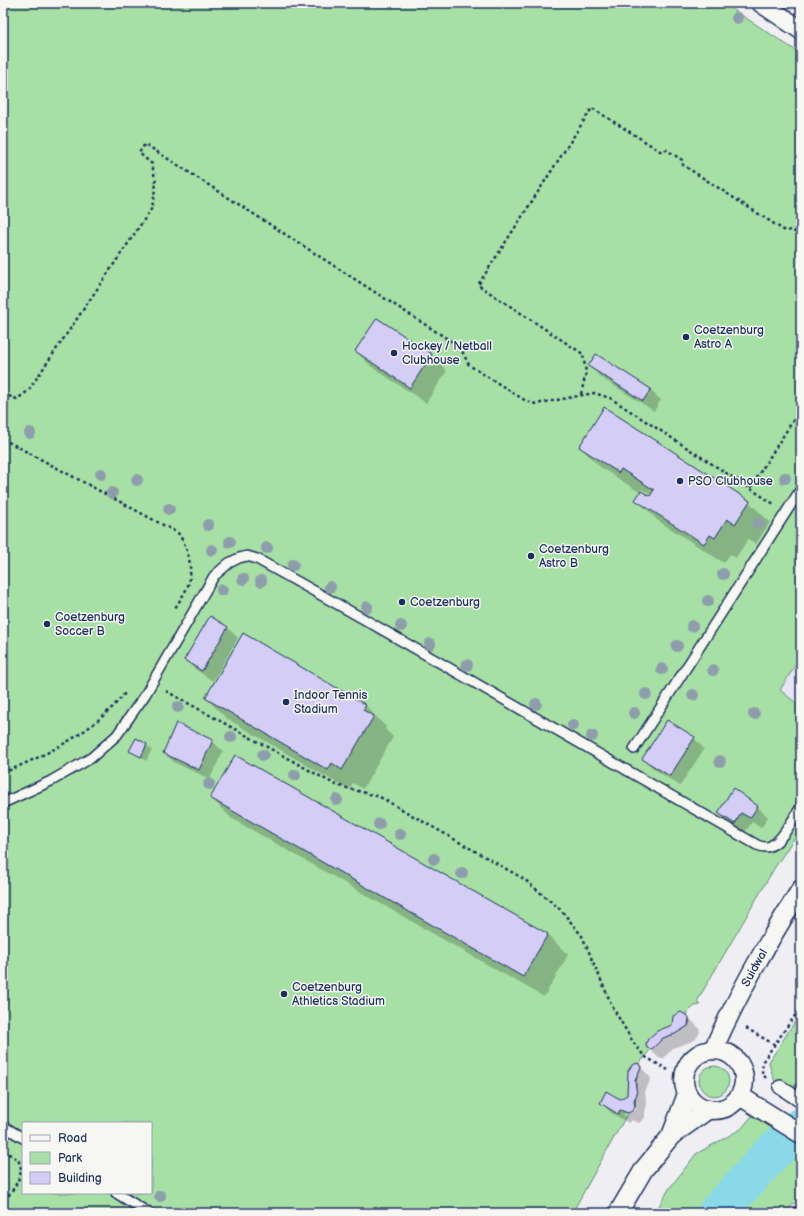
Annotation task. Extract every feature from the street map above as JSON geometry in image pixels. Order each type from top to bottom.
[{"type":"street","points":[[761,3],[801,30]]},
{"type":"street","name":"Suidwal","points":[[713,1050],[740,991],[761,953],[801,889]]},
{"type":"street","points":[[746,1100],[744,1080],[740,1064],[729,1053],[713,1050],[703,1052],[694,1057],[688,1065],[684,1075],[684,1085],[687,1094],[694,1102],[709,1109],[723,1109],[746,1100],[801,1134]]},
{"type":"street","points":[[780,1087],[801,1101]]},
{"type":"street","points":[[671,1136],[687,1094]]},
{"type":"street","points":[[618,1213],[644,1169],[671,1136],[709,1109]]},
{"type":"lane","points":[[634,749],[801,489]]},
{"type":"lane","points":[[3,803],[51,781],[91,758],[117,735],[152,683],[211,580],[229,563],[247,556],[257,559],[362,618],[757,845],[763,847],[772,845],[781,837],[801,807]]},
{"type":"lane","points":[[3,1126],[22,1137]]},
{"type":"lane","points":[[118,1194],[149,1213]]},
{"type":"path","points":[[581,394],[586,372],[583,354],[478,285],[592,108],[660,151],[667,150],[682,160],[683,166],[785,231],[792,230],[801,236]]},
{"type":"path","points":[[3,394],[17,399],[28,391],[152,208],[156,183],[152,164],[139,153],[145,144],[460,347],[469,365],[526,402],[536,404],[581,394],[594,393],[610,398],[777,505]]},
{"type":"path","points":[[750,488],[801,408]]},
{"type":"path","points":[[3,439],[178,533],[183,540],[190,561],[189,582],[171,615]]},
{"type":"path","points":[[152,683],[336,785],[380,797],[524,879],[561,910],[582,936],[613,1008],[633,1042],[644,1056],[668,1070]]},
{"type":"path","points":[[3,773],[27,763],[79,736],[118,703],[126,692]]},
{"type":"path","points":[[780,1087],[770,1081],[762,1073],[763,1061],[801,1007]]},
{"type":"path","points":[[744,1028],[775,1045]]},
{"type":"path","points":[[3,1151],[16,1159],[21,1166],[21,1175],[3,1204]]},
{"type":"path","points":[[790,1213],[801,1201]]},
{"type":"shaded area","points":[[801,656],[801,707],[780,690]]},
{"type":"green space","name":"Coetzenburg","points":[[3,3],[723,3],[801,54],[801,541],[798,546],[801,548],[801,656],[780,690],[801,707],[801,828],[775,867],[700,996],[697,1002],[700,1005],[695,1006],[686,1013],[690,1021],[688,1026],[663,1038],[650,1050],[639,1064],[641,1067],[636,1082],[635,1107],[626,1116],[572,1213],[3,1213]]},
{"type":"green space","points":[[801,1012],[801,1109],[788,1099],[779,1089],[773,1077],[769,1062]]},
{"type":"green space","points":[[714,1066],[720,1067],[728,1075],[728,1087],[720,1095],[714,1096],[708,1095],[700,1087],[699,1081],[700,1075],[708,1067]]},
{"type":"green space","points":[[752,1116],[801,1143],[801,1197],[784,1213],[655,1213],[669,1189],[696,1154],[741,1129]]},
{"type":"building","name":"Hockey / Netball Clubhouse","points":[[377,318],[432,354],[410,388],[355,351]]},
{"type":"building","points":[[596,354],[651,389],[643,401],[588,366]]},
{"type":"building","name":"PSO Clubhouse","points":[[604,407],[750,501],[735,524],[727,519],[715,538],[710,535],[704,544],[635,500],[641,491],[650,496],[654,490],[621,469],[619,473],[579,447]]},
{"type":"building","points":[[210,616],[228,627],[202,671],[184,660]]},
{"type":"building","name":"Indoor Tennis Stadium","points":[[243,633],[366,705],[363,710],[374,716],[342,770],[332,763],[328,770],[205,698]]},
{"type":"building","points":[[667,720],[695,737],[670,776],[642,759]]},
{"type":"building","points":[[176,723],[213,740],[199,770],[163,753]]},
{"type":"building","points":[[136,738],[147,744],[141,757],[129,751]]},
{"type":"building","points":[[235,755],[548,934],[523,977],[210,798]]},
{"type":"building","points":[[733,788],[758,806],[750,818],[741,813],[735,824],[718,813]]},
{"type":"building","points":[[681,1012],[689,1017],[688,1026],[675,1034],[663,1038],[652,1049],[647,1048],[646,1043],[648,1039],[657,1031],[672,1025],[673,1016]]},
{"type":"building","points":[[638,1063],[641,1067],[635,1081],[637,1094],[634,1100],[635,1107],[632,1111],[628,1113],[620,1110],[618,1114],[600,1103],[606,1091],[620,1099],[627,1095],[628,1071],[632,1065]]},
{"type":"waterway","points":[[717,1213],[772,1153],[801,1127]]},
{"type":"place","name":"Coetzenburg Astro A","points":[[686,337]]},
{"type":"place","name":"Hockey / Netball Clubhouse","points":[[394,353]]},
{"type":"place","name":"PSO Clubhouse","points":[[680,481]]},
{"type":"place","name":"Coetzenburg Astro B","points":[[531,556]]},
{"type":"place","name":"Coetzenburg","points":[[402,602]]},
{"type":"place","name":"Coetzenburg Soccer B","points":[[47,624]]},
{"type":"place","name":"Indoor Tennis Stadium","points":[[286,702]]},
{"type":"place","name":"Coetzenburg Athletics Stadium","points":[[284,994]]}]
